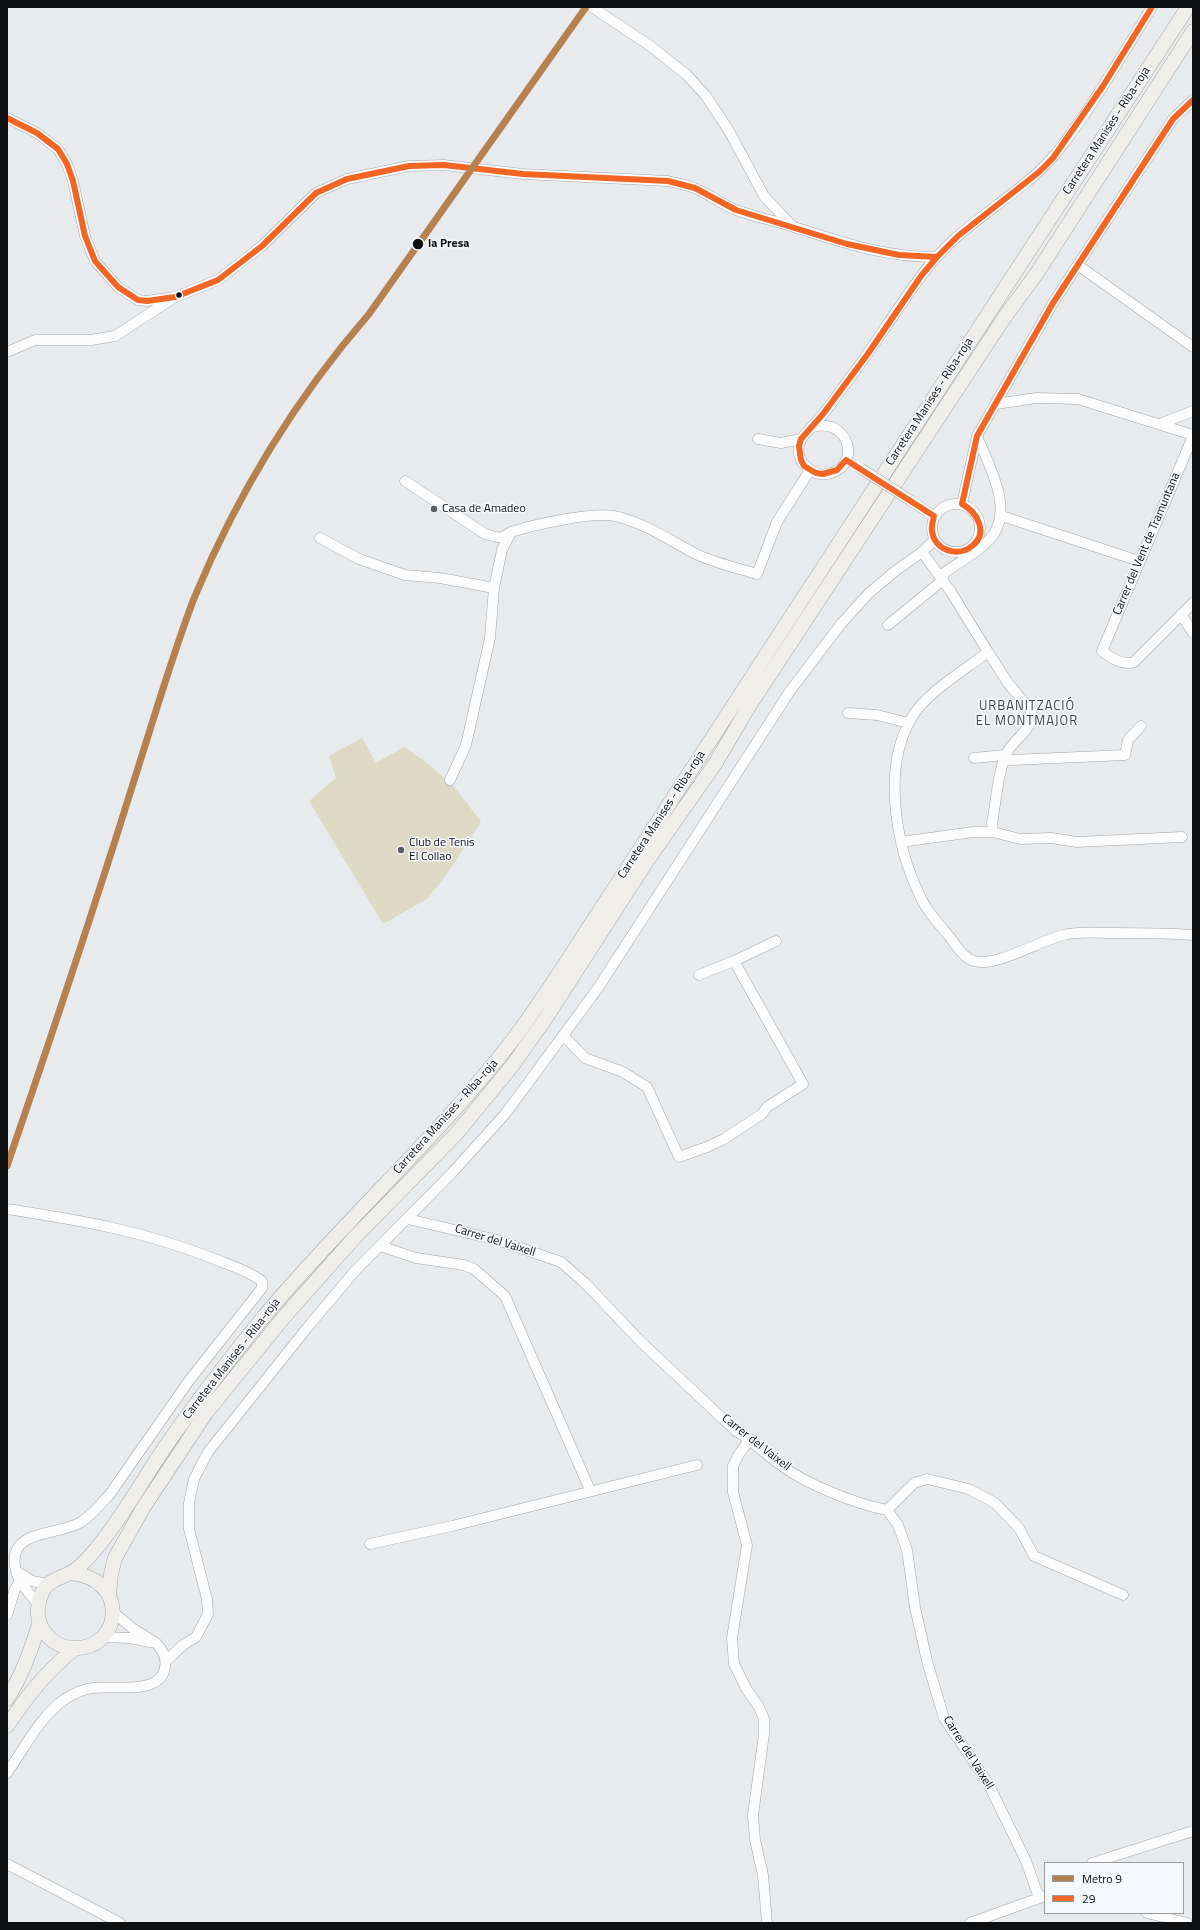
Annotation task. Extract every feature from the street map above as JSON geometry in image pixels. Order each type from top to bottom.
[{"type":"main road","name":"Carretera Manises - Riba-roja","points":[[71,1573],[99,1545],[184,1420],[223,1367],[271,1308],[482,1080],[520,1029],[683,784],[1188,7]]},
{"type":"main road","name":"Carretera Manises - Riba-roja","points":[[109,1594],[111,1574],[115,1558],[143,1508],[206,1413],[284,1317],[355,1237],[457,1133],[487,1098],[546,1018],[647,861],[715,764],[748,708],[982,352],[1037,273],[1193,31]]},
{"type":"main road","points":[[7,1700],[17,1684],[30,1653],[39,1624],[38,1604],[42,1593],[48,1584],[59,1576],[71,1573],[86,1574],[100,1582],[109,1594],[113,1612],[110,1626],[103,1637],[90,1646],[74,1649],[59,1646],[47,1637],[39,1624]]},
{"type":"main road","points":[[7,1726],[30,1692],[53,1667],[74,1649]]},
{"type":"street","points":[[813,427],[827,425],[838,430],[847,443],[846,460],[842,466],[830,473],[823,474],[810,470],[801,460],[799,446],[801,439],[806,432],[813,427],[867,355],[921,276],[937,257],[958,236],[1039,172],[1053,158],[1103,86],[1152,7]]},
{"type":"street","points":[[595,9],[649,45],[687,75],[706,96],[744,156],[764,196],[792,226]]},
{"type":"street","points":[[962,504],[977,436],[1053,303],[1138,170],[1173,119],[1193,100]]},
{"type":"street","points":[[7,118],[37,133],[58,149],[67,164],[73,181],[85,236],[93,256],[101,268],[118,287],[128,295],[143,301],[175,297]]},
{"type":"street","points":[[7,352],[35,340],[91,340],[115,336],[175,297],[218,280],[262,246],[316,193],[348,179],[409,166],[444,165],[524,174],[668,181],[690,186],[733,209],[764,220],[792,226],[843,243],[880,253],[910,257],[937,257]]},
{"type":"street","points":[[1078,266],[1193,347]]},
{"type":"street","points":[[996,404],[1036,398],[1078,400],[1160,424],[1193,436]]},
{"type":"street","points":[[1160,424],[1193,411]]},
{"type":"street","points":[[888,625],[942,580],[944,573],[989,541],[996,532],[1002,516],[1001,499],[977,436]]},
{"type":"street","name":"Carrer del Vent de Tramuntana","points":[[1181,614],[1134,662],[1123,663],[1109,657],[1102,651],[1193,436]]},
{"type":"street","points":[[758,439],[781,443],[801,439]]},
{"type":"street","points":[[846,460],[934,516]]},
{"type":"street","points":[[405,481],[485,534],[501,538],[511,532],[532,526],[596,516],[618,516],[643,526],[698,554],[757,574],[777,522],[810,470]]},
{"type":"street","points":[[962,504],[974,512],[979,522],[980,531],[978,539],[972,546],[965,551],[956,553],[944,549],[934,540],[931,532],[934,516],[946,505],[962,504]]},
{"type":"street","points":[[1002,516],[1139,561]]},
{"type":"street","points":[[450,780],[466,745],[490,638],[494,588],[502,550],[511,532]]},
{"type":"street","points":[[320,538],[359,558],[405,575],[440,578],[494,588]]},
{"type":"street","points":[[166,1661],[196,1637],[208,1614],[207,1599],[190,1530],[189,1503],[194,1479],[208,1452],[220,1435],[354,1272],[487,1135],[564,1036],[602,981],[790,691],[842,624],[868,594],[894,572],[922,552],[934,540]]},
{"type":"street","points":[[922,552],[942,580],[1008,683],[1031,711],[1033,716],[1030,725],[1015,740],[1004,757],[992,823],[993,832]]},
{"type":"street","points":[[1193,603],[1181,614],[1193,633]]},
{"type":"street","points":[[988,652],[955,676],[932,695],[916,711],[909,723],[900,749],[894,785],[901,842],[919,895],[936,921],[966,957],[975,962],[989,962],[1062,935],[1081,933],[1191,935]]},
{"type":"street","points":[[848,713],[877,715],[909,723]]},
{"type":"street","points":[[974,758],[1004,757],[1011,760],[1125,755],[1128,740],[1141,726]]},
{"type":"street","points":[[901,842],[974,832],[993,832],[1020,839],[1051,838],[1077,842],[1182,837]]},
{"type":"street","points":[[699,975],[734,961],[776,941]]},
{"type":"street","points":[[564,1036],[585,1058],[623,1072],[647,1087],[679,1157],[707,1147],[762,1114],[767,1107],[803,1084],[734,961]]},
{"type":"street","points":[[7,1209],[88,1221],[126,1230],[188,1249],[252,1274],[262,1281],[262,1288],[188,1382],[110,1494],[95,1511],[80,1523],[32,1537],[21,1543],[15,1552],[14,1560],[16,1571],[20,1582],[38,1604]]},
{"type":"street","name":"Carrer del Vaixell","points":[[408,1218],[497,1240],[561,1262],[596,1294],[641,1342],[736,1431],[750,1439],[783,1467],[829,1491],[871,1507],[887,1510],[898,1525],[907,1550],[915,1607],[927,1661],[944,1718],[988,1783],[1042,1897]]},
{"type":"street","points":[[380,1246],[416,1258],[464,1265],[474,1269],[505,1296],[590,1490]]},
{"type":"street","points":[[750,1439],[739,1454],[733,1466],[733,1492],[747,1545],[732,1638],[734,1664],[747,1690],[759,1707],[764,1720],[764,1734],[753,1816],[755,1840],[763,1875],[767,1923]]},
{"type":"street","points":[[370,1544],[452,1526],[590,1490],[697,1465]]},
{"type":"street","points":[[887,1510],[914,1483],[927,1479],[969,1489],[995,1503],[1019,1528],[1034,1556],[1123,1595]]},
{"type":"street","points":[[16,1571],[32,1581],[48,1584]]},
{"type":"street","points":[[7,1615],[14,1589],[20,1582]]},
{"type":"street","points":[[7,1773],[40,1724],[52,1710],[65,1700],[91,1688],[142,1687],[151,1685],[159,1680],[165,1670],[166,1661],[163,1651],[156,1643],[132,1628],[113,1612]]},
{"type":"street","points":[[103,1637],[130,1638],[156,1643]]},
{"type":"street","points":[[1095,1862],[1193,1831]]},
{"type":"street","points":[[7,1864],[120,1923]]},
{"type":"street","points":[[970,1923],[1042,1897]]},
{"type":"street","points":[[1151,1914],[1187,1923]]},
{"type":"shaded area","name":"Club de Tenis El Collao","points":[[362,738],[376,763],[404,747],[430,765],[457,790],[481,822],[444,878],[427,899],[383,924],[309,801],[336,778],[329,756]]},
{"type":"metro line","name":"9","points":[[7,1166],[89,923],[181,634],[195,596],[230,520],[293,413],[342,346],[369,314],[586,7]]},
{"type":"transit line","name":"29","points":[[1152,7],[1103,86],[1053,158],[1039,172],[958,236],[921,276],[867,355],[823,414],[801,439],[799,446],[801,460],[804,466],[816,473],[823,474],[837,470],[846,460],[934,516],[932,531],[937,543],[942,547],[954,552],[966,550],[972,546],[980,535],[979,523],[972,512],[962,504],[977,436],[1053,303],[1173,119],[1193,100]]},
{"type":"transit line","name":"29","points":[[7,118],[37,133],[58,149],[67,164],[73,181],[85,236],[95,261],[118,287],[138,300],[147,301],[175,297],[218,280],[262,246],[316,193],[347,179],[409,166],[444,165],[523,174],[668,181],[695,188],[736,210],[847,244],[899,255],[937,257]]},
{"type":"place","name":"la Presa","points":[[418,244]]},
{"type":"place","name":"Casa de Amadeo","points":[[434,509]]},
{"type":"place","name":"Club de Tenis El Collao","points":[[401,850]]},
{"type":"district","name":"URBANITZACIÓ EL MONTMAJOR","points":[[1027,714]]}]
